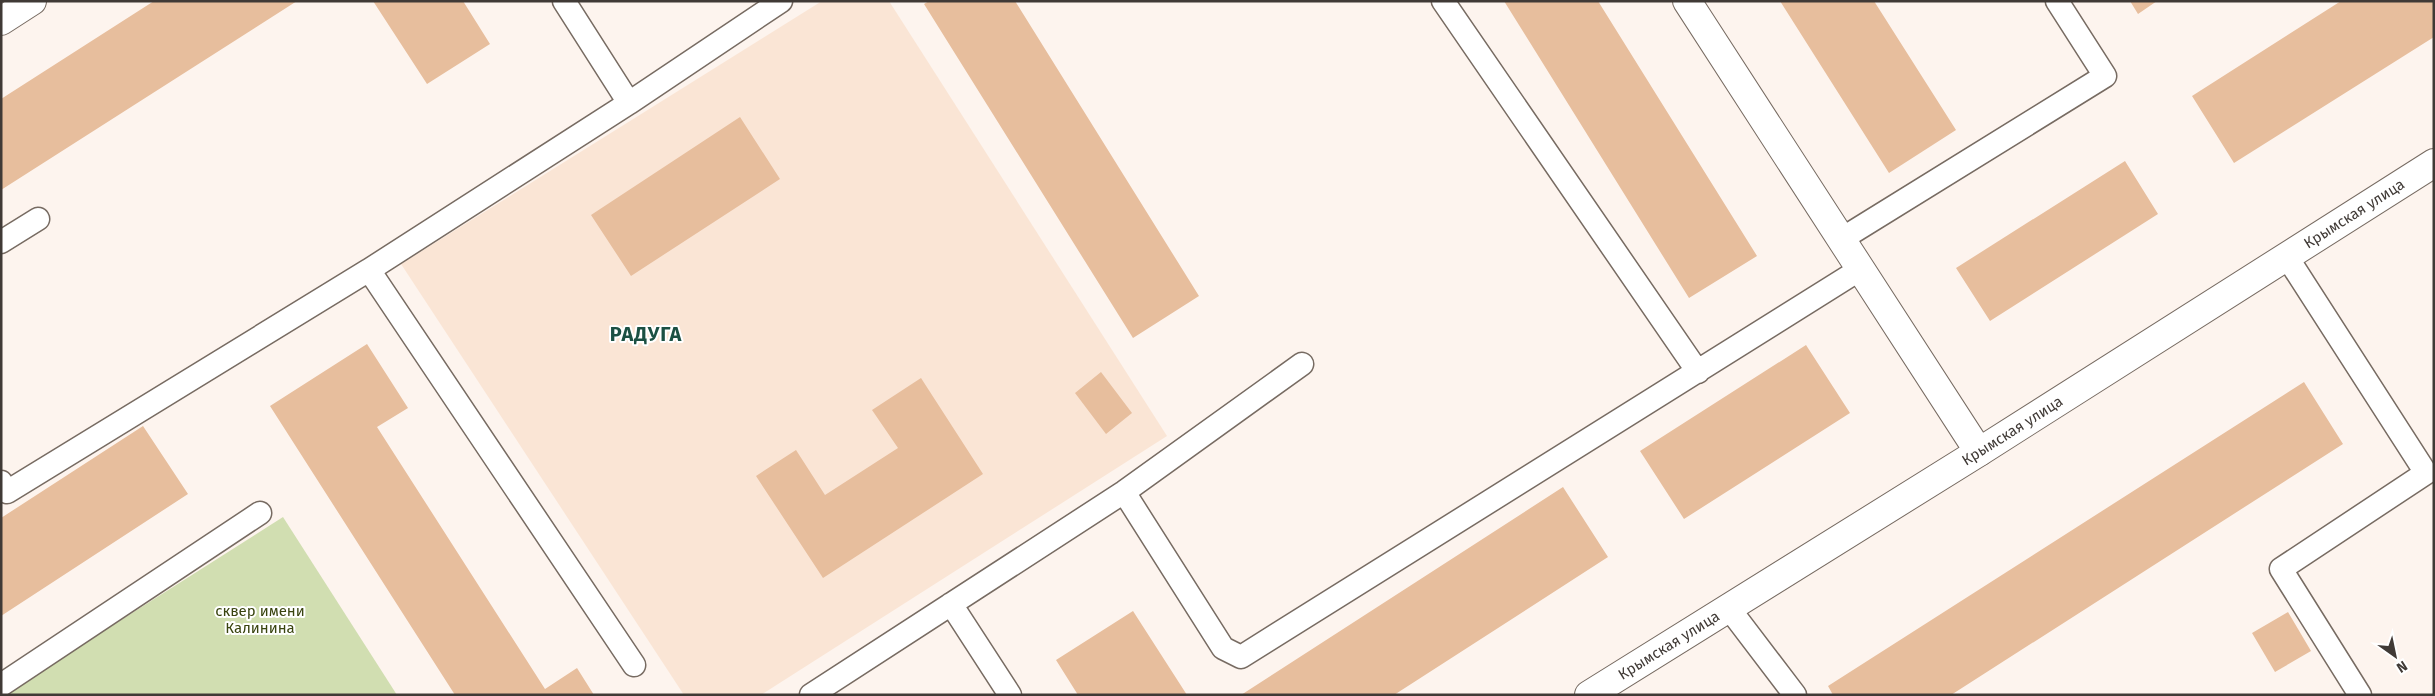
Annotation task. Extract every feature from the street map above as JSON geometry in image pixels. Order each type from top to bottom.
[{"type":"main road","points":[[1,20],[32,1]]},
{"type":"main road","points":[[1687,1],[1859,270],[1979,452]]},
{"type":"main road","name":"Крымская улица","points":[[1589,695],[1979,452],[2434,163]]},
{"type":"lane","points":[[564,1],[629,102]]},
{"type":"lane","points":[[1443,1],[1698,372]]},
{"type":"lane","points":[[1840,240],[2105,76],[2057,1]]},
{"type":"lane","points":[[1,482],[8,492],[369,270],[629,102],[776,2]]},
{"type":"lane","points":[[1,242],[38,219]]},
{"type":"lane","points":[[2287,258],[2430,472],[2281,570],[2360,695]]},
{"type":"lane","points":[[369,270],[634,665]]},
{"type":"lane","points":[[1124,492],[1223,648],[1241,657],[1859,270]]},
{"type":"lane","points":[[811,695],[1124,492],[1302,364]]},
{"type":"lane","points":[[1,685],[260,513]]},
{"type":"lane","points":[[951,604],[1010,695]]},
{"type":"lane","points":[[1728,607],[1795,695]]},
{"type":"shaded area","points":[[822,1],[889,1],[1167,436],[761,695],[684,695],[401,264]]},
{"type":"green space","name":"сквер имени Калинина","points":[[283,517],[397,695],[3,695]]},
{"type":"building","points":[[154,1],[297,1],[1,190],[1,99]]},
{"type":"building","points":[[373,1],[463,1],[490,44],[427,84]]},
{"type":"building","points":[[929,1],[1015,1],[1199,296],[1133,338],[924,4]]},
{"type":"building","points":[[1504,1],[1598,1],[1757,256],[1689,298]]},
{"type":"building","points":[[1780,1],[1874,1],[1956,130],[1889,173]]},
{"type":"building","points":[[2130,1],[2157,1],[2138,14]]},
{"type":"building","points":[[2341,1],[2434,1],[2434,37],[2234,163],[2192,96]]},
{"type":"building","points":[[740,117],[780,179],[631,276],[591,215]]},
{"type":"building","points":[[2125,161],[2158,214],[1990,321],[1956,268]]},
{"type":"building","points":[[367,344],[408,408],[377,427],[545,689],[577,668],[594,695],[455,695],[270,406]]},
{"type":"building","points":[[1806,345],[1850,413],[1684,519],[1640,451]]},
{"type":"building","points":[[1101,372],[1132,413],[1106,434],[1075,393]]},
{"type":"building","points":[[921,378],[983,474],[823,578],[756,476],[796,450],[825,495],[898,448],[872,410]]},
{"type":"building","points":[[2304,382],[2343,444],[1951,695],[1833,695],[1828,686]]},
{"type":"building","points":[[143,426],[188,494],[1,616],[1,518]]},
{"type":"building","points":[[1563,487],[1608,557],[1394,695],[1241,695]]},
{"type":"building","points":[[1133,611],[1187,695],[1078,695],[1056,660]]},
{"type":"building","points":[[2288,612],[2311,651],[2275,672],[2252,633]]},
{"type":"district","name":"РАДУГА","points":[[646,334]]}]
